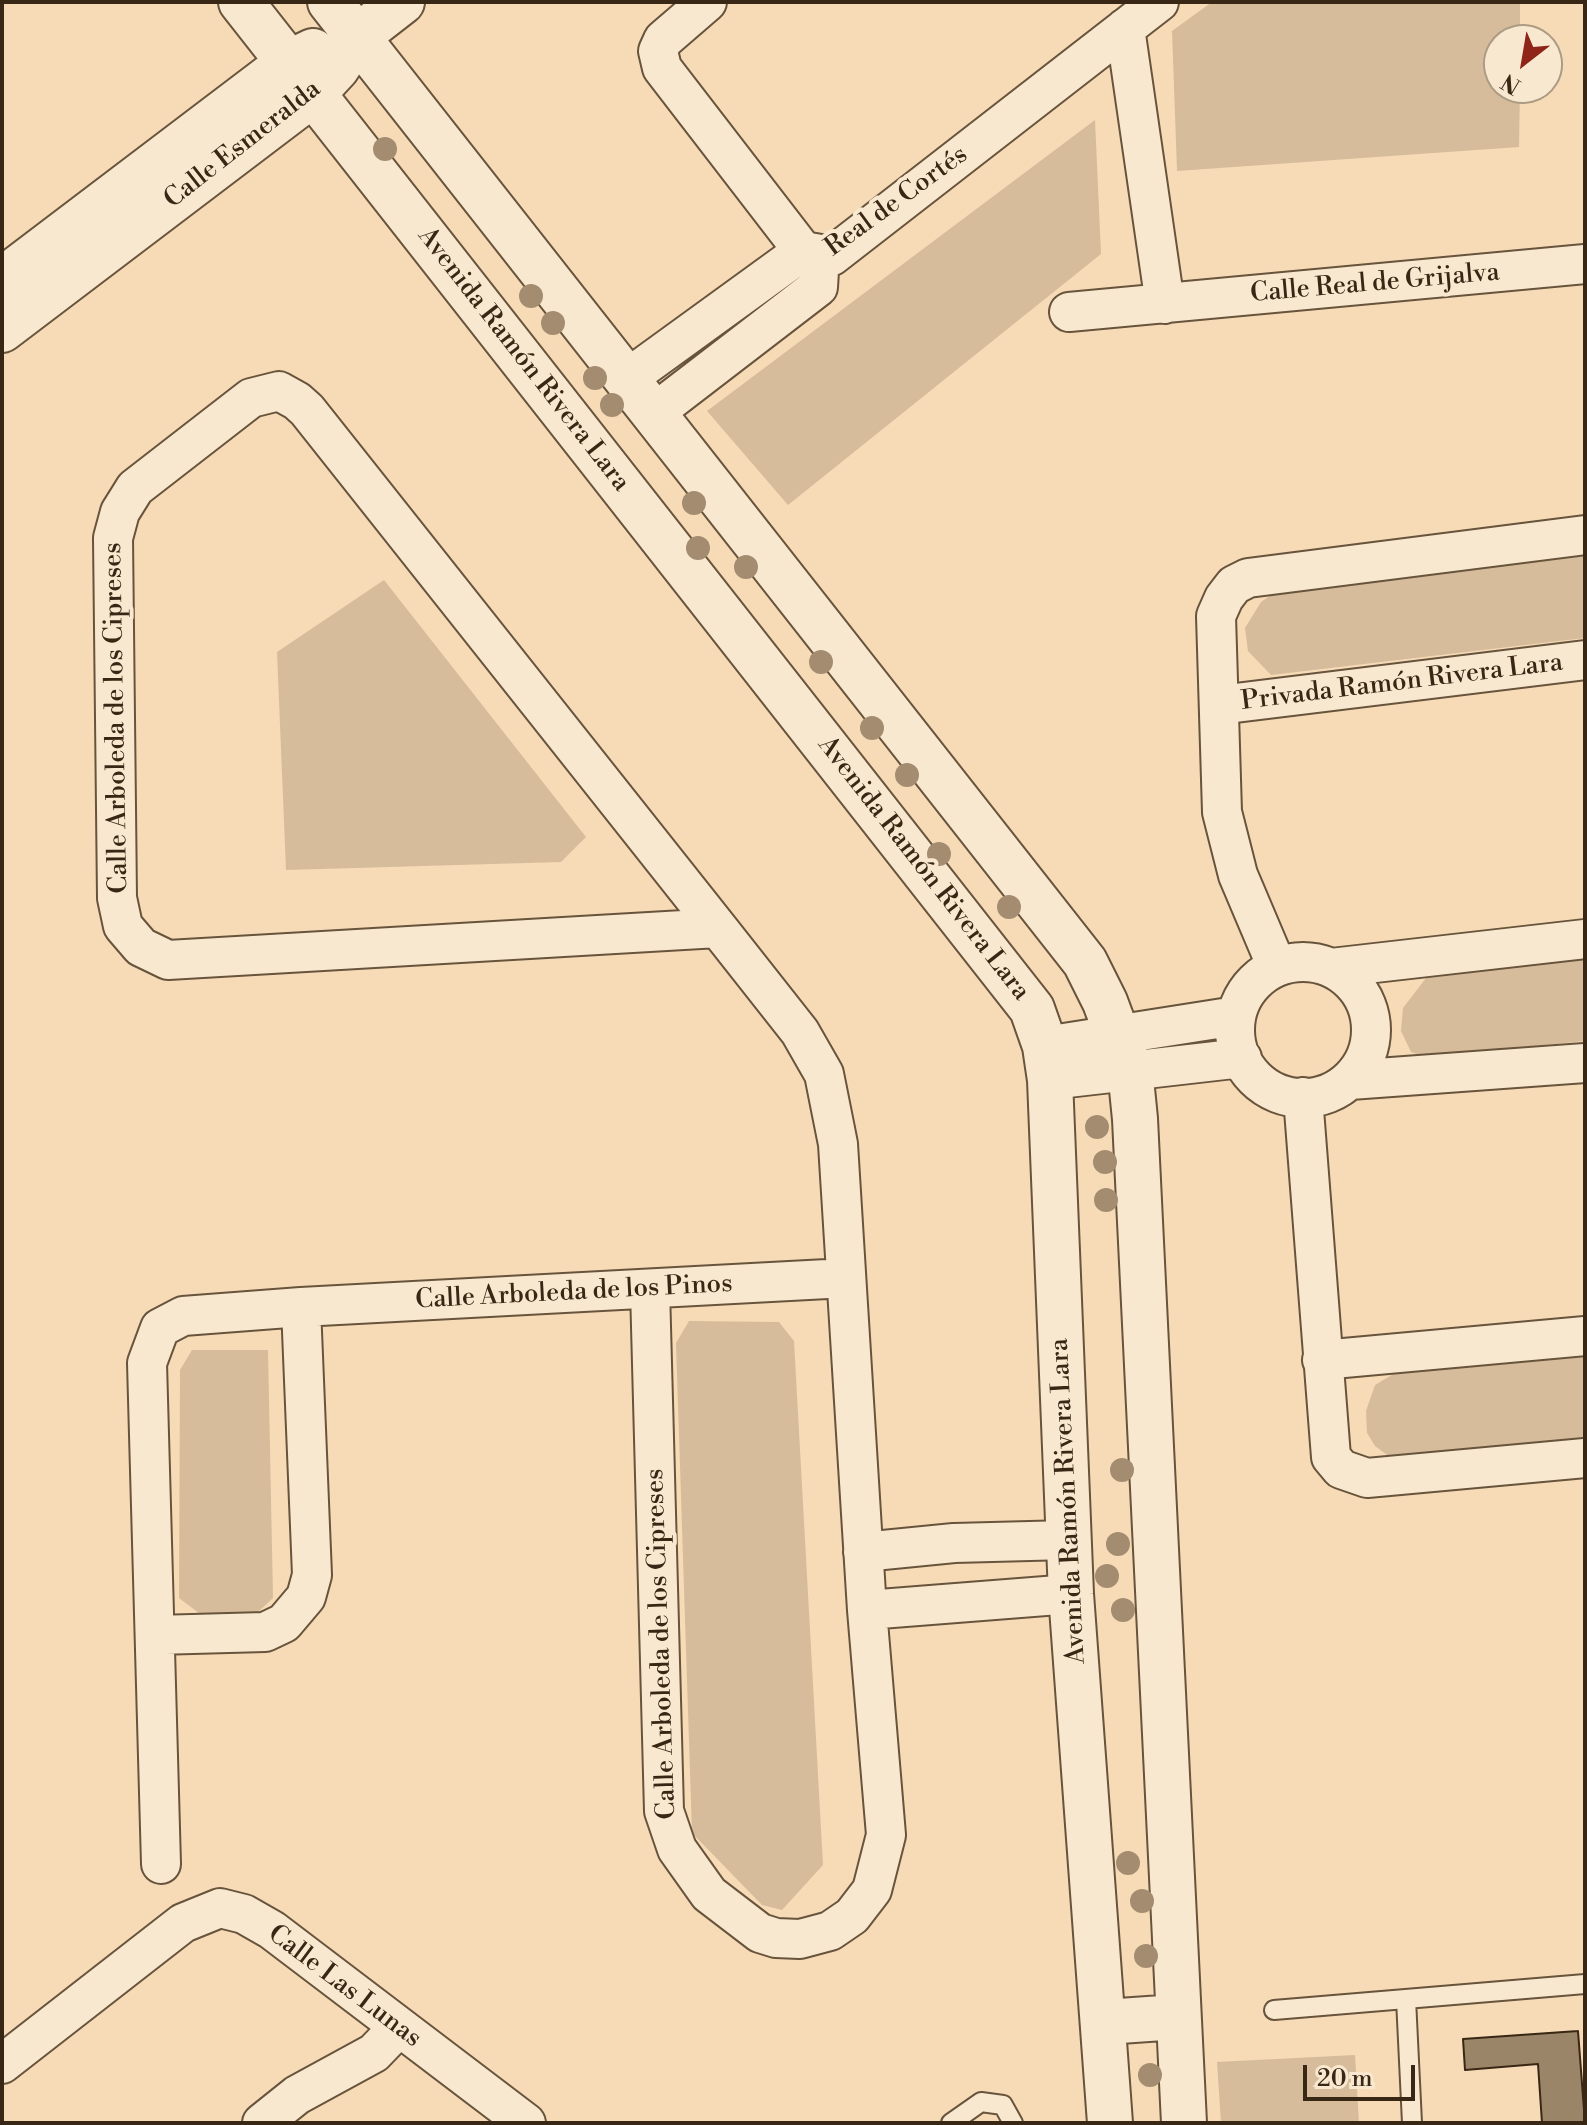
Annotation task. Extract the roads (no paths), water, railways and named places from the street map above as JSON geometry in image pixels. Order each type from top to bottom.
[{"type":"street","name":"Avenida Ramón Rivera Lara","points":[[241,2],[1010,977],[1032,1009],[1048,1063],[1071,1594],[1105,2022],[1110,2123]]},
{"type":"street","points":[[330,2],[1085,962],[1124,1053],[1137,1151],[1184,2123]]},
{"type":"street","points":[[357,37],[402,2]]},
{"type":"street","points":[[707,2],[663,40],[658,51],[662,68],[811,253]]},
{"type":"street","name":"Real de Cortés","points":[[628,378],[811,253],[832,256],[1159,2]]},
{"type":"street","points":[[1125,28],[1165,304]]},
{"type":"street","name":"Calle Esmeralda","points":[[2,330],[301,78],[319,48],[357,37]]},
{"type":"street","name":"Calle Esmeralda","points":[[2,280],[301,78]]},
{"type":"street","name":"Real de Cortés","points":[[654,413],[818,287],[811,253]]},
{"type":"street","name":"Calle Real de Grijalva","points":[[1069,312],[1585,264]]},
{"type":"street","name":"Calle Arboleda de los Cipreses","points":[[650,1289],[664,1811],[677,1849],[709,1894],[760,1933],[776,1938],[800,1939],[830,1931],[852,1916],[872,1890],[886,1835],[867,1610],[838,1144],[824,1074],[800,1032],[718,928],[297,401],[279,391],[251,398],[135,488],[120,512],[113,538],[117,898],[123,926],[141,947],[168,960],[718,928]]},
{"type":"street","name":"Privada Ramón Rivera Lara","points":[[1277,967],[1238,875],[1222,812],[1216,616],[1234,585],[1248,578],[1585,535]]},
{"type":"street","name":"Privada Ramón Rivera Lara","points":[[1219,705],[1585,660]]},
{"type":"street","points":[[1331,968],[1585,939]]},
{"type":"street","points":[[1350,1080],[1370,1044],[1371,1026],[1359,992],[1347,978],[1331,968],[1314,963],[1277,967],[1251,987],[1236,1016],[1236,1038],[1242,1058],[1267,1087],[1303,1097],[1321,1095],[1350,1080],[1585,1063]]},
{"type":"street","points":[[1124,1053],[1236,1016]]},
{"type":"street","points":[[1048,1063],[1124,1053],[1242,1058]]},
{"type":"street","points":[[1303,1097],[1331,1457],[1352,1474],[1367,1478],[1585,1458]]},
{"type":"street","name":"Calle Arboleda de los Pinos","points":[[161,1864],[147,1363],[160,1328],[183,1316],[301,1307],[846,1278]]},
{"type":"street","points":[[156,1635],[265,1632],[284,1623],[306,1597],[312,1575],[301,1307]]},
{"type":"street","points":[[1322,1360],[1585,1336]]},
{"type":"street","points":[[863,1552],[954,1543],[1068,1540]]},
{"type":"street","points":[[867,1610],[1071,1594]]},
{"type":"street","name":"Calle Las Lunas","points":[[2,2064],[183,1923],[220,1908],[244,1914],[272,1930],[512,2119]]},
{"type":"street","points":[[1105,2022],[1177,2017]]},
{"type":"street","points":[[262,2123],[297,2095],[374,2053],[399,2027]]},
{"type":"lane","points":[[1274,2010],[1585,1984]]},
{"type":"lane","points":[[1406,1999],[1412,2123]]},
{"type":"lane","points":[[951,2123],[981,2102],[1003,2105],[1013,2123]]}]
